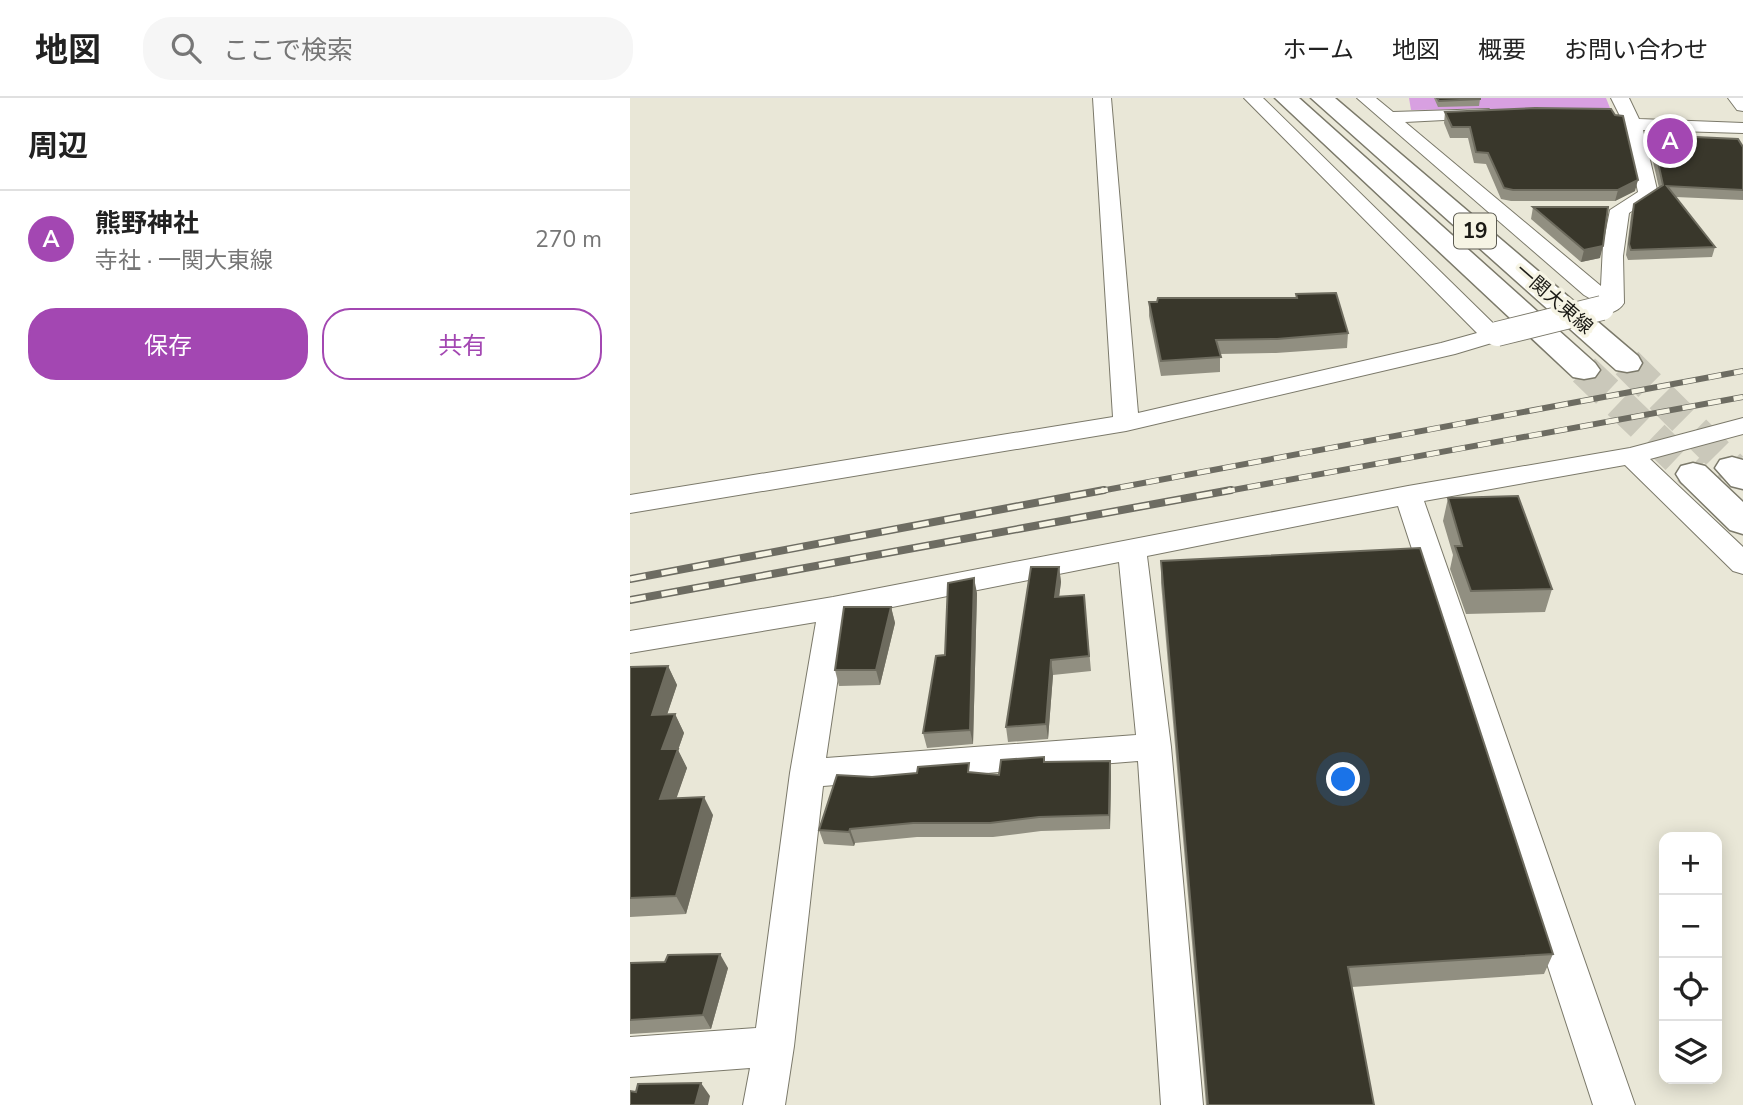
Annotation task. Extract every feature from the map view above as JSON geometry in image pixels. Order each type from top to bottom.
[{"type":"main road","name":"一関大東線","points":[[1286,98],[1584,370]]},
{"type":"main road","name":"一関大東線","points":[[1322,98],[1627,363]]},
{"type":"main road","points":[[1693,474],[1743,522]]},
{"type":"street","points":[[1102,98],[1126,424]]},
{"type":"street","points":[[1253,98],[1494,335]]},
{"type":"street","points":[[1366,98],[1592,290],[1607,306]]},
{"type":"street","points":[[1737,98],[1743,106]]},
{"type":"street","points":[[1600,111],[1627,111],[1743,128]]},
{"type":"street","points":[[1593,210],[1620,210],[1648,194],[1627,111]]},
{"type":"street","points":[[1389,117],[1507,112]]},
{"type":"street","points":[[1499,210],[1526,210]]},
{"type":"street","points":[[1607,306],[1615,228],[1620,210]]},
{"type":"street","points":[[630,504],[1126,424],[1447,349],[1607,306]]},
{"type":"street","points":[[630,642],[833,608],[1408,495],[1631,456],[1741,430]]},
{"type":"street","points":[[1631,456],[1743,564]]},
{"type":"street","points":[[1408,495],[1614,1105]]},
{"type":"street","points":[[1132,551],[1154,747],[1182,1105]]},
{"type":"street","points":[[764,1105],[774,1046],[807,773],[833,608]]},
{"type":"street","points":[[807,773],[1154,747]]},
{"type":"street","points":[[630,1057],[774,1046]]},
{"type":"shaded area","points":[[1409,98],[1606,98],[1610,108],[1411,110]]},
{"type":"building","points":[[1437,98],[1480,98],[1480,99],[1439,101]]},
{"type":"building","points":[[1535,108],[1611,109],[1615,115],[1623,116],[1638,180],[1618,190],[1504,188],[1488,153],[1476,152],[1470,127],[1452,127],[1445,112]]},
{"type":"building","points":[[1652,135],[1738,139],[1743,147],[1743,190],[1667,186],[1715,247],[1631,250],[1629,244],[1634,204],[1663,185]]},
{"type":"building","points":[[1533,207],[1608,207],[1603,246],[1584,250]]},
{"type":"building","points":[[1336,293],[1348,333],[1277,339],[1216,340],[1221,357],[1161,361],[1149,302],[1157,302],[1158,298],[1297,298],[1296,294]]},
{"type":"building","points":[[1518,496],[1552,589],[1471,591],[1455,546],[1462,546],[1448,498]]},
{"type":"building","points":[[1420,548],[1553,954],[1348,967],[1374,1105],[1208,1105],[1161,561]]},
{"type":"building","points":[[1031,567],[1059,567],[1055,597],[1084,595],[1089,656],[1051,660],[1046,724],[1006,727]]},
{"type":"building","points":[[974,578],[970,730],[923,733],[936,656],[945,655],[948,583]]},
{"type":"building","points":[[844,607],[891,607],[876,670],[835,670]]},
{"type":"building","points":[[668,666],[652,715],[675,714],[662,749],[678,749],[660,799],[704,797],[676,896],[630,898],[630,667]]},
{"type":"building","points":[[1044,757],[1044,762],[1110,761],[1109,815],[1039,817],[990,823],[913,823],[850,829],[849,832],[819,830],[837,775],[872,777],[917,773],[918,767],[969,763],[968,772],[999,775],[1001,760]]},
{"type":"building","points":[[720,954],[703,1015],[630,1020],[630,963],[665,962],[668,955]]},
{"type":"building","points":[[701,1083],[695,1105],[630,1105],[630,1091],[636,1092],[638,1084]]},
{"type":"tunnel","points":[[1627,363],[1732,468]]},
{"type":"tunnel","points":[[1584,370],[1693,474]]},
{"type":"railway","points":[[1095,492],[1743,371]]},
{"type":"railway","points":[[1222,492],[1743,397]]},
{"type":"railway","points":[[630,579],[1104,490]]},
{"type":"railway","points":[[630,600],[1231,490]]},
{"type":"place","name":"熊野神社","points":[[1670,141]]}]
